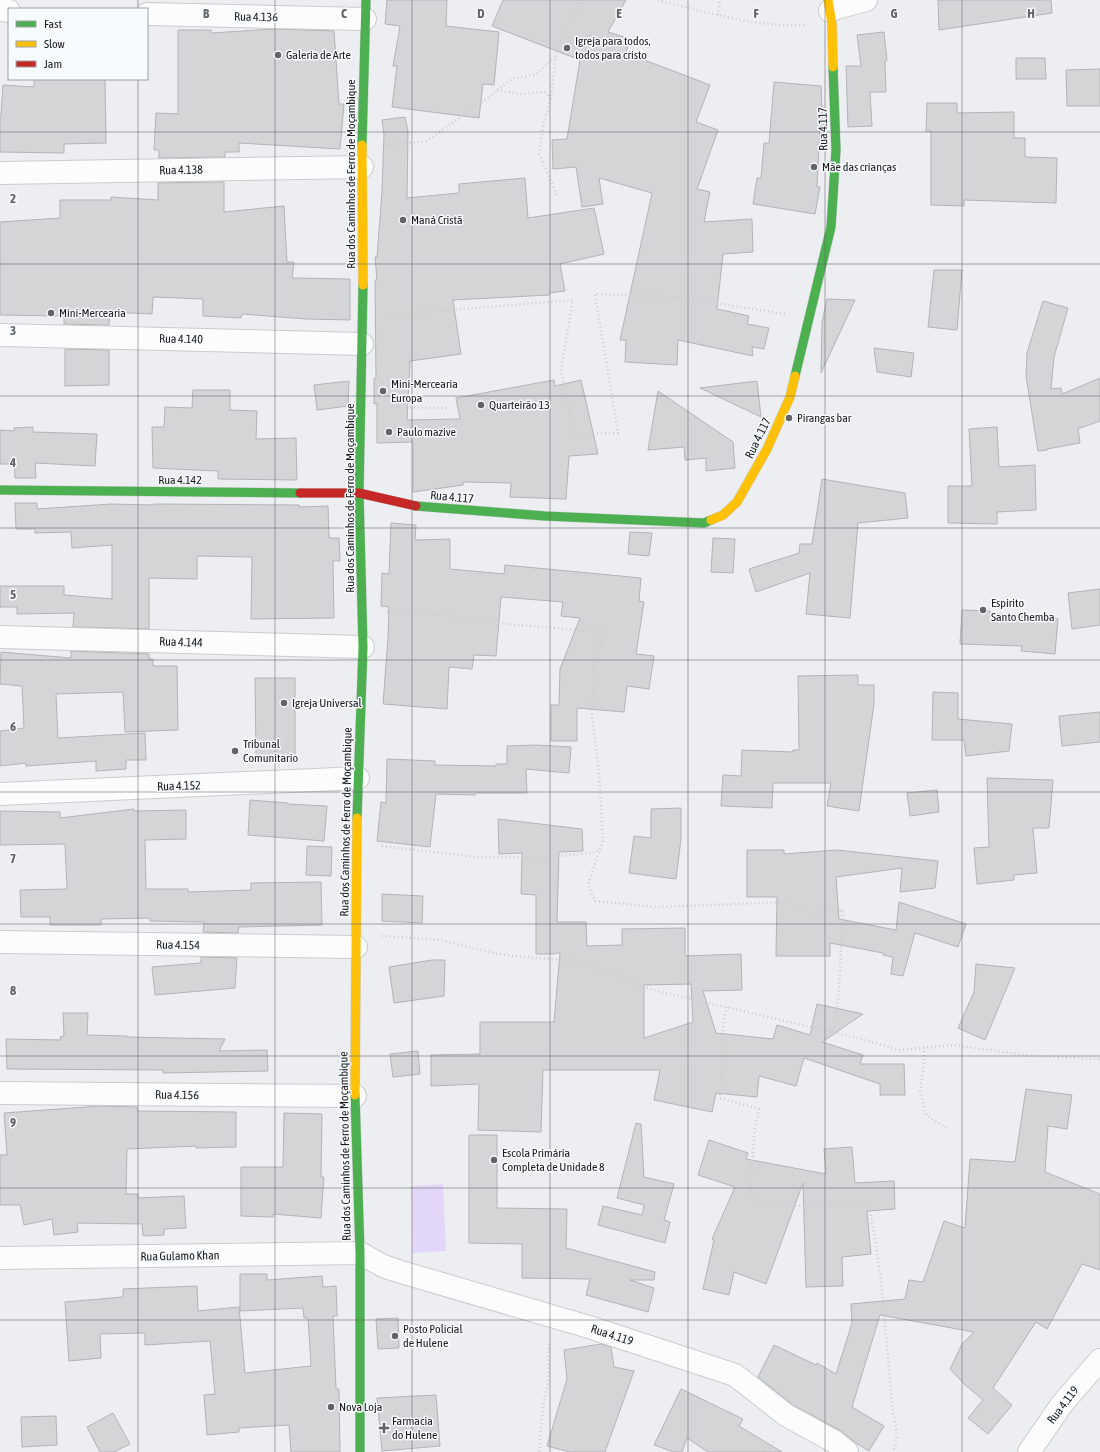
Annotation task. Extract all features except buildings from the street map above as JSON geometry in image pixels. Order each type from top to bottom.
[{"type":"street","points":[[830,12],[836,8],[866,0]]},
{"type":"street","name":"Rua 4.136","points":[[148,14],[365,10]]},
{"type":"street","name":"Rua dos Caminhos de Ferro de Moçambique","points":[[360,1452],[360,1253],[355,1096],[356,845],[363,647],[359,493],[363,317],[362,157],[365,10]]},
{"type":"street","name":"Rua 4.117","points":[[359,493],[425,506],[545,516],[704,523],[723,515],[737,502],[767,449],[790,397],[831,227],[836,150],[830,12]]},
{"type":"street","name":"Rua 4.138","points":[[0,173],[362,157]]},
{"type":"street","name":"Rua 4.140","points":[[0,335],[362,344]]},
{"type":"street","name":"Rua 4.142","points":[[0,490],[359,493]]},
{"type":"street","name":"Rua 4.144","points":[[0,637],[363,647]]},
{"type":"street","name":"Rua 4.152","points":[[0,794],[358,778]]},
{"type":"street","name":"Rua 4.154","points":[[0,942],[356,938]]},
{"type":"street","name":"Rua 4.156","points":[[0,1093],[355,1096]]},
{"type":"street","name":"Rua Gulamo Khan","points":[[0,1258],[360,1253]]},
{"type":"street","name":"Rua 4.119","points":[[360,1253],[382,1266],[554,1317],[735,1375],[786,1414],[835,1442],[847,1452]]},
{"type":"street","name":"Rua 4.119","points":[[1029,1452],[1062,1404],[1100,1360]]},
{"type":"path","points":[[557,195],[539,153],[544,122],[551,99],[556,56],[563,28],[572,19],[583,0]]},
{"type":"path","points":[[658,0],[759,24],[786,26],[830,12]]},
{"type":"path","points":[[718,15],[720,0]]},
{"type":"path","points":[[362,157],[427,142],[512,78],[535,75],[556,56]]},
{"type":"path","points":[[496,90],[518,94],[544,92],[551,99]]},
{"type":"path","points":[[363,317],[573,300],[561,369],[574,433],[618,433],[595,294],[676,297],[810,318]]},
{"type":"path","points":[[361,406],[448,408]]},
{"type":"path","points":[[363,610],[458,616],[506,624],[602,632],[602,643],[598,649],[593,666],[595,683],[592,708],[599,772],[603,841],[588,884],[595,901],[658,907],[786,902],[808,913],[843,910],[838,1008],[832,1032]]},
{"type":"path","points":[[356,845],[390,846],[475,857],[549,857],[592,853],[600,849]]},
{"type":"path","points":[[356,938],[374,935],[442,940],[497,954],[577,961],[610,972],[657,991],[832,1032],[899,1050],[954,1045],[1033,1056],[1100,1059]]},
{"type":"path","points":[[728,1007],[724,1017],[720,1098],[760,1109],[755,1127],[750,1192],[759,1200],[801,1206],[869,1201],[881,1280],[892,1406],[896,1424],[897,1441],[893,1452]]},
{"type":"path","points":[[924,1047],[924,1064],[920,1090],[926,1115],[948,1129]]},
{"type":"path","points":[[539,1452],[543,1406],[548,1383],[549,1340],[554,1317]]},
{"type":"shaded area","points":[[443,1184],[446,1251],[412,1253],[411,1186]]},
{"type":"traffic: fast","points":[[362,145],[366,0]]},
{"type":"traffic: fast","points":[[795,376],[831,227],[836,150],[833,67]]},
{"type":"traffic: fast","points":[[357,818],[363,647],[359,493],[363,285]]},
{"type":"traffic: fast","points":[[0,490],[300,493]]},
{"type":"traffic: fast","points":[[416,506],[545,516],[704,523],[711,520]]},
{"type":"traffic: fast","points":[[355,1095],[360,1253],[360,1452]]},
{"type":"traffic: slow","points":[[828,0],[832,24],[833,67]]},
{"type":"traffic: slow","points":[[362,145],[363,285]]},
{"type":"traffic: slow","points":[[711,520],[723,515],[737,502],[767,449],[790,397],[795,376]]},
{"type":"traffic: slow","points":[[355,1095],[357,818]]},
{"type":"traffic: jam","points":[[300,493],[359,493],[416,506]]},
{"type":"place","name":"Igreja para todos, todos para cristo","points":[[567,48]]},
{"type":"place","name":"Galeria de Arte","points":[[278,55]]},
{"type":"place","name":"Mãe das crianças","points":[[814,167]]},
{"type":"place","name":"Maná Cristã","points":[[403,220]]},
{"type":"place","name":"Mini-Mercearia","points":[[51,313]]},
{"type":"place","name":"Mini-Mercearia Europa","points":[[383,391]]},
{"type":"place","name":"Quarteirão 13","points":[[481,405]]},
{"type":"place","name":"Pirangas bar","points":[[789,418]]},
{"type":"place","name":"Paulo mazive","points":[[389,432]]},
{"type":"place","name":"Espírito Santo Chemba","points":[[983,610]]},
{"type":"place","name":"Igreja Universal","points":[[284,703]]},
{"type":"place","name":"Tribunal Comunitario","points":[[235,751]]},
{"type":"place","name":"Escola Primária Completa de Unidade 8","points":[[494,1160]]},
{"type":"place","name":"Posto Policial de Hulene","points":[[395,1336]]},
{"type":"place","name":"Nova Loja","points":[[331,1407]]},
{"type":"place","name":"Farmacia do Hulene","points":[[384,1428]]}]
